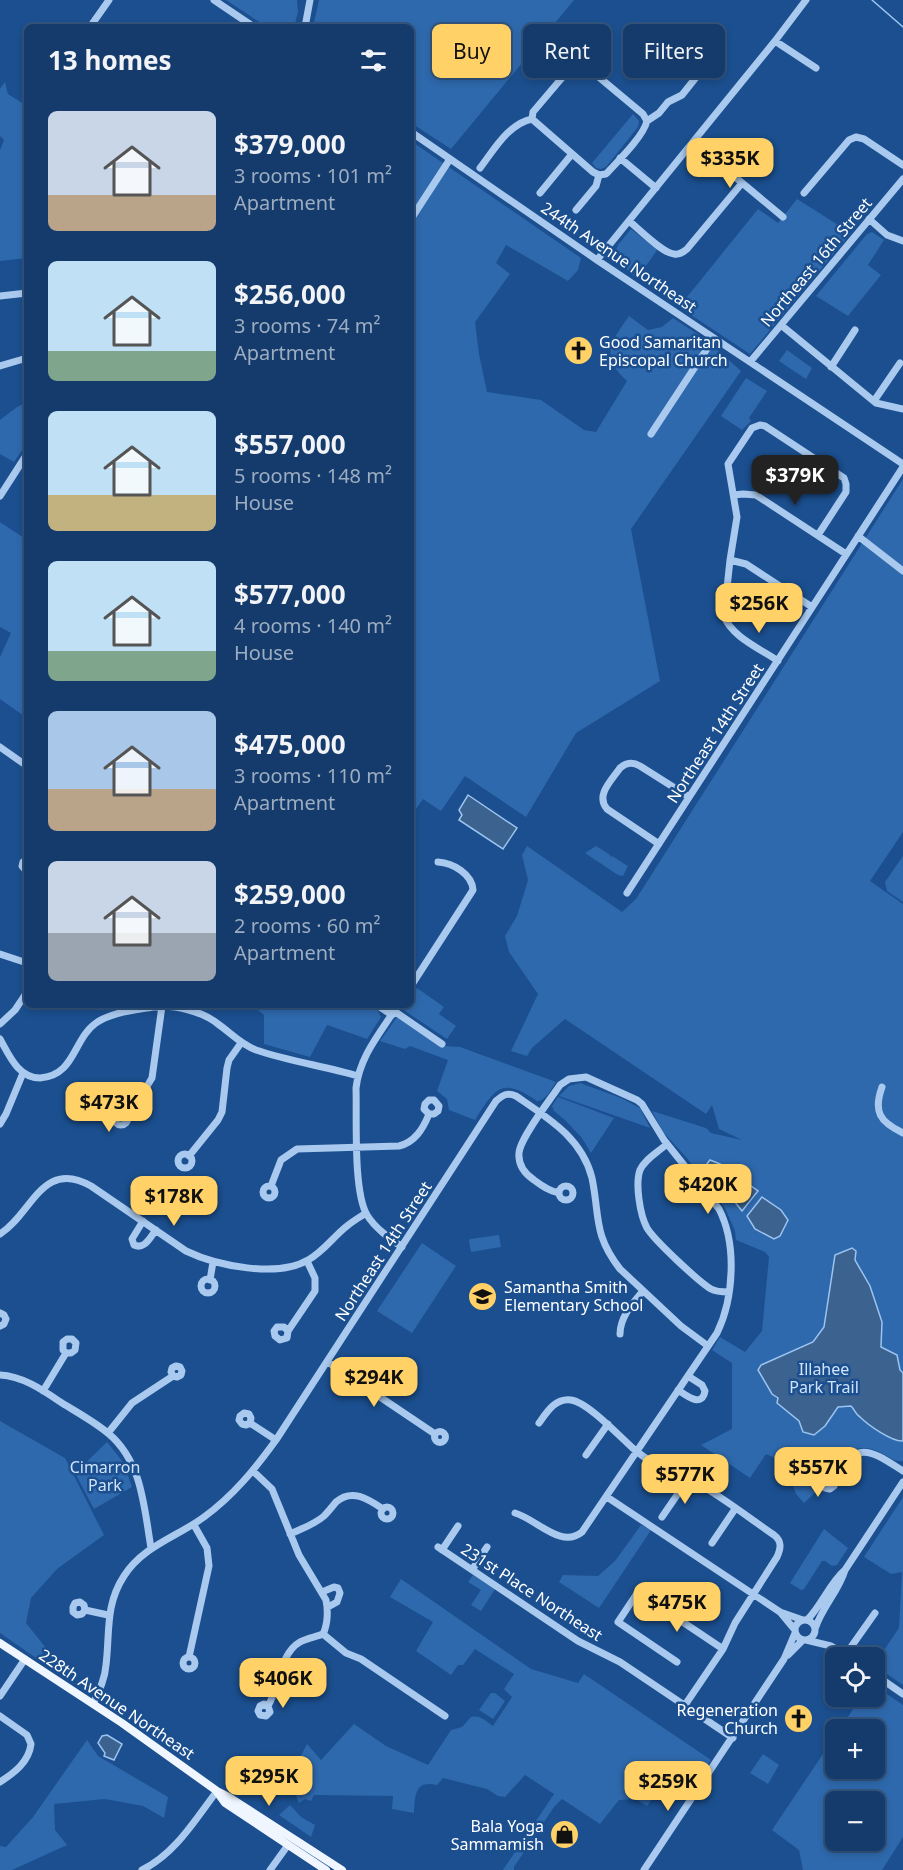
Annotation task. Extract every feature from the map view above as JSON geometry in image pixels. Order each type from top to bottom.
[{"type":"main road","name":"228th Avenue Northeast","points":[[0,1643],[93,1704],[217,1791],[342,1870]]},
{"type":"main road","name":"228th Avenue Northeast","points":[[217,1791],[225,1803],[326,1870]]},
{"type":"main road","points":[[268,1822],[270,1830],[285,1840],[288,1845]]},
{"type":"street","points":[[92,24],[109,0]]},
{"type":"street","points":[[214,0],[250,24]]},
{"type":"street","points":[[305,24],[310,0]]},
{"type":"street","points":[[597,260],[775,41],[803,1]]},
{"type":"street","points":[[775,41],[816,68]]},
{"type":"street","points":[[532,119],[533,112],[576,64],[588,68],[643,114],[647,121]]},
{"type":"street","points":[[532,119],[593,172],[599,175],[606,174],[645,127],[647,121],[659,113],[668,102],[682,95],[695,78]]},
{"type":"street","points":[[480,168],[514,126],[532,119]]},
{"type":"street","name":"244th Avenue Northeast","points":[[414,134],[903,465]]},
{"type":"street","points":[[804,193],[849,140],[856,137],[864,139],[903,165]]},
{"type":"street","points":[[693,142],[783,217]]},
{"type":"street","points":[[540,193],[572,154]]},
{"type":"street","points":[[620,158],[656,188]]},
{"type":"street","points":[[414,214],[450,159]]},
{"type":"street","points":[[576,210],[596,186],[599,175]]},
{"type":"street","name":"Northeast 16th Street","points":[[750,362],[903,179]]},
{"type":"street","points":[[629,221],[667,252],[676,255],[687,249],[742,183]]},
{"type":"street","points":[[869,219],[887,235],[903,241]]},
{"type":"street","points":[[0,296],[24,293]]},
{"type":"street","points":[[781,326],[874,401],[903,410]]},
{"type":"street","points":[[831,367],[855,330]]},
{"type":"street","points":[[651,434],[714,338]]},
{"type":"street","points":[[0,366],[24,359]]},
{"type":"street","points":[[874,401],[900,363]]},
{"type":"street","points":[[778,661],[735,633],[724,616],[737,518],[728,464],[749,431],[756,426],[765,426],[844,478],[846,492],[818,535]]},
{"type":"street","points":[[0,496],[24,459]]},
{"type":"street","name":"Northeast 14th Street","points":[[627,893],[903,465]]},
{"type":"street","points":[[734,495],[756,495],[846,554]]},
{"type":"street","points":[[858,536],[903,572]]},
{"type":"street","points":[[730,560],[746,564],[812,607]]},
{"type":"street","points":[[0,747],[24,764]]},
{"type":"street","points":[[659,844],[607,809],[602,800],[608,785],[620,768],[635,763],[689,797]]},
{"type":"street","points":[[414,974],[471,896],[473,890],[473,884],[466,874],[450,864],[438,862]]},
{"type":"street","points":[[0,954],[24,962]]},
{"type":"street","points":[[0,1024],[15,1010],[24,996]]},
{"type":"street","points":[[112,1008],[114,1015]]},
{"type":"street","points":[[126,1113],[152,1078],[162,1008]]},
{"type":"street","points":[[179,1008],[210,1018],[241,1043],[257,1050],[358,1076]]},
{"type":"street","points":[[0,1039],[10,1059],[23,1073],[37,1078],[54,1075],[62,1071],[93,1026],[126,1009]]},
{"type":"street","points":[[402,1246],[382,1232],[366,1213],[358,1178],[356,1088],[358,1076],[364,1056],[395,1010],[442,1044]]},
{"type":"street","points":[[189,1156],[222,1112],[229,1060],[241,1043]]},
{"type":"street","points":[[0,1124],[23,1073]]},
{"type":"street","points":[[515,1513],[534,1521],[562,1538],[572,1539],[582,1532],[708,1346],[721,1324],[729,1293],[732,1250],[724,1218],[667,1144],[642,1104],[637,1100],[585,1077],[574,1077],[564,1081],[519,1150],[521,1167],[528,1177],[547,1189],[559,1192]]},
{"type":"street","points":[[882,1087],[877,1105],[879,1115],[884,1122],[903,1133]]},
{"type":"street","name":"Northeast 14th Street","points":[[93,1704],[104,1676],[108,1615],[125,1574],[151,1548],[194,1524],[236,1491],[253,1472],[328,1362],[496,1101],[503,1095],[509,1094],[516,1096],[541,1113]]},
{"type":"street","points":[[541,1113],[566,1133],[582,1153],[592,1179],[597,1221],[605,1247],[620,1269],[688,1332],[708,1346]]},
{"type":"street","points":[[271,1186],[281,1160],[297,1149],[406,1144],[416,1137],[429,1114]]},
{"type":"street","points":[[667,1144],[646,1161],[640,1171],[638,1181],[644,1220],[654,1238],[702,1283],[714,1291],[729,1293]]},
{"type":"street","points":[[0,1234],[15,1223],[38,1192],[50,1182],[70,1178],[84,1182],[186,1251],[213,1262],[278,1270],[307,1261],[347,1225],[366,1213]]},
{"type":"street","points":[[143,1221],[132,1239],[134,1245],[139,1247],[144,1245],[156,1230]]},
{"type":"street","points":[[288,1331],[315,1291],[315,1278],[307,1261]]},
{"type":"street","points":[[210,1280],[213,1262]]},
{"type":"street","points":[[620,1334],[625,1315],[644,1291]]},
{"type":"street","points":[[0,1313],[6,1319],[0,1326]]},
{"type":"street","points":[[43,1391],[66,1353]]},
{"type":"street","points":[[328,1362],[435,1434]]},
{"type":"street","points":[[0,1375],[16,1377],[43,1391],[108,1433],[126,1452],[138,1477],[151,1548]]},
{"type":"street","points":[[108,1433],[132,1403],[173,1376]]},
{"type":"street","points":[[678,1390],[695,1400],[700,1400],[704,1396],[705,1391],[702,1385],[688,1376]]},
{"type":"street","points":[[539,1423],[554,1404],[564,1400],[578,1402],[657,1466],[698,1483],[778,1538],[780,1545],[777,1557],[735,1623],[723,1649],[685,1705]]},
{"type":"street","points":[[250,1423],[276,1440]]},
{"type":"street","points":[[586,1455],[608,1424]]},
{"type":"street","points":[[833,1477],[845,1460],[863,1452],[877,1455],[903,1471]]},
{"type":"street","points":[[253,1472],[272,1489],[304,1565],[322,1592],[328,1607],[323,1634]]},
{"type":"street","points":[[662,1517],[688,1479]]},
{"type":"street","points":[[644,1870],[784,1659],[797,1623],[805,1620],[816,1610],[903,1482]]},
{"type":"street","points":[[290,1534],[323,1517],[347,1495],[360,1496],[382,1509]]},
{"type":"street","points":[[607,1497],[780,1612],[812,1623],[815,1630],[831,1647]]},
{"type":"street","points":[[712,1544],[735,1509]]},
{"type":"street","points":[[189,1657],[209,1566],[207,1548],[194,1524]]},
{"type":"street","name":"231st Place Northeast","points":[[458,1526],[440,1549],[578,1641],[611,1656],[733,1738]]},
{"type":"street","points":[[472,1570],[486,1547]]},
{"type":"street","points":[[784,1659],[804,1640],[812,1637],[822,1610],[843,1579],[845,1570]]},
{"type":"street","points":[[322,1592],[334,1587],[338,1588],[340,1593],[337,1602],[328,1607]]},
{"type":"street","points":[[677,1662],[618,1622],[638,1592],[723,1649]]},
{"type":"street","points":[[85,1610],[108,1615]]},
{"type":"street","points":[[780,1612],[804,1640],[831,1647]]},
{"type":"street","points":[[854,1647],[875,1612]]},
{"type":"street","points":[[268,1706],[273,1699],[288,1654],[301,1641],[323,1634]]},
{"type":"street","points":[[323,1634],[346,1653],[361,1659],[445,1716]]},
{"type":"street","points":[[0,1696],[25,1659]]},
{"type":"street","points":[[885,1682],[903,1694]]},
{"type":"street","points":[[0,1716],[27,1735],[32,1744],[27,1758],[20,1767],[0,1782]]},
{"type":"street","points":[[142,1870],[168,1853],[217,1791]]},
{"type":"street","points":[[270,1870],[288,1845]]},
{"type":"green space","points":[[226,0],[297,0],[298,12],[295,24],[262,24]]},
{"type":"green space","points":[[319,0],[574,0],[554,24],[523,24],[523,62],[511,76],[511,24],[432,24],[432,78],[510,78],[451,149],[414,125],[414,24],[314,24]]},
{"type":"green space","points":[[5,82],[8,94],[24,104],[24,258],[0,261],[0,150],[4,140],[0,136],[0,89]]},
{"type":"green space","points":[[633,114],[639,121],[638,127],[606,167],[596,168],[592,163]]},
{"type":"green space","points":[[414,143],[581,258],[578,270],[568,281],[506,245],[496,263],[510,274],[475,322],[487,392],[541,400],[584,430],[596,432],[627,381],[613,364],[611,349],[617,334],[629,316],[648,330],[662,327],[673,318],[705,339],[741,371],[631,529],[660,681],[576,733],[526,817],[465,776],[441,811],[423,799],[414,812]]},
{"type":"green space","points":[[797,199],[851,233],[750,354],[679,307],[758,209],[778,223]]},
{"type":"green space","points":[[631,229],[657,250],[637,279],[614,255],[618,245]]},
{"type":"green space","points":[[872,232],[884,240],[868,265],[881,275],[848,316],[816,296],[867,234]]},
{"type":"green space","points":[[787,350],[812,368],[806,379],[779,361]]},
{"type":"green space","points":[[746,378],[767,391],[749,418],[751,421],[742,430],[721,416]]},
{"type":"green space","points":[[24,404],[24,447],[14,462],[0,454],[0,420]]},
{"type":"green space","name":"Illahee Park Trail","points":[[903,479],[903,832],[870,881],[903,904],[903,1461],[894,1460],[870,1449],[852,1451],[818,1477],[816,1480],[818,1490],[804,1503],[796,1494],[784,1462],[766,1454],[750,1478],[701,1445],[732,1429],[732,1363],[712,1350],[720,1337],[745,1352],[762,1331],[769,1257],[765,1252],[736,1240],[735,1231],[725,1208],[687,1158],[663,1132],[652,1111],[706,1128],[711,1133],[742,1140],[719,1129],[712,1105],[706,1114],[565,1019],[532,1048],[527,1056],[511,1051],[538,994],[509,952],[505,936],[517,916],[528,880],[522,855],[527,846],[622,912],[636,899]]},
{"type":"green space","points":[[0,522],[24,538],[24,716],[0,699],[0,657],[11,633],[0,627]]},
{"type":"green space","points":[[596,846],[628,866],[623,876],[585,853]]},
{"type":"green space","points":[[903,856],[903,902],[887,891],[885,882]]},
{"type":"green space","points":[[417,988],[444,1007],[439,1014],[456,1026],[447,1039],[405,1011],[404,1008],[414,1008],[414,992]]},
{"type":"green space","points":[[256,1008],[374,1008],[381,1017],[367,1039],[327,1025],[310,1057],[264,1044],[264,1015]]},
{"type":"green space","points":[[397,1017],[441,1047],[460,1047],[556,1082],[546,1097],[537,1101],[515,1089],[500,1090],[488,1100],[475,1120],[449,1110],[447,1099],[437,1091],[448,1060],[410,1046],[405,1049],[380,1041]]},
{"type":"green space","points":[[580,1083],[621,1098],[640,1108],[650,1128],[559,1096],[569,1086]]},
{"type":"green space","points":[[558,1097],[614,1118],[591,1153],[582,1138],[554,1111],[552,1106]]},
{"type":"green space","points":[[499,1235],[501,1247],[471,1252],[470,1239]]},
{"type":"green space","points":[[422,1243],[456,1266],[412,1333],[377,1311]]},
{"type":"green space","points":[[0,1421],[65,1458],[104,1535],[57,1569],[31,1598],[26,1623],[46,1648],[39,1660],[0,1633]]},
{"type":"green space","name":"Cimarron Park","points":[[107,1442],[123,1462],[132,1487],[94,1509],[75,1473]]},
{"type":"green space","points":[[903,1497],[903,1685],[885,1673],[885,1649],[899,1628],[902,1572],[891,1574],[864,1557]]},
{"type":"green space","points":[[641,1525],[651,1530],[599,1608],[559,1582],[563,1575],[598,1576],[615,1561]]},
{"type":"green space","points":[[824,1529],[848,1548],[837,1565],[832,1566],[822,1561],[804,1589],[801,1590],[790,1583]]},
{"type":"green space","points":[[473,1575],[495,1589],[481,1611],[471,1605],[481,1590],[468,1582]]},
{"type":"green space","points":[[401,1579],[531,1669],[578,1683],[584,1674],[711,1760],[686,1798],[664,1783],[647,1806],[636,1799],[619,1800],[600,1824],[562,1799],[554,1807],[514,1870],[503,1870],[554,1794],[525,1775],[505,1797],[498,1796],[487,1789],[443,1778],[437,1785],[430,1784],[420,1787],[416,1795],[414,1813],[392,1809],[393,1796],[314,1795],[311,1801],[305,1799],[299,1803],[293,1779],[307,1744],[321,1760],[354,1724],[386,1746],[428,1765],[451,1730],[462,1727],[471,1717],[483,1719],[493,1726],[512,1697],[504,1689],[514,1674],[475,1649],[463,1665],[458,1665],[451,1675],[416,1651],[433,1622],[390,1597]]},
{"type":"green space","points":[[491,1693],[495,1693],[505,1701],[493,1719],[479,1710]]},
{"type":"green space","points":[[885,1693],[903,1705],[903,1837],[882,1870],[803,1870],[799,1850],[772,1830],[825,1751],[825,1779],[885,1779],[885,1719],[847,1719],[854,1707],[885,1707]]},
{"type":"green space","points":[[87,1740],[98,1756],[168,1797],[164,1818],[143,1806],[105,1799],[54,1804],[55,1830],[67,1845],[12,1870],[0,1870],[0,1846],[6,1847],[33,1817]]},
{"type":"green space","points":[[763,1754],[779,1765],[768,1784],[750,1773]]},
{"type":"green space","points":[[290,1805],[301,1817],[315,1825],[311,1837],[279,1815]]},
{"type":"shaded area","points":[[468,795],[517,828],[503,849],[459,820],[462,815],[459,810]]},
{"type":"shaded area","points":[[710,1160],[720,1164],[758,1191],[742,1211],[706,1165]]},
{"type":"shaded area","points":[[762,1197],[781,1210],[788,1220],[780,1236],[774,1239],[755,1229],[747,1216]]},
{"type":"shaded area","points":[[852,1248],[856,1251],[855,1260],[870,1286],[882,1322],[881,1347],[897,1355],[900,1370],[903,1373],[903,1441],[893,1439],[874,1428],[858,1416],[851,1406],[838,1407],[825,1426],[814,1435],[803,1432],[799,1421],[777,1403],[778,1398],[772,1394],[758,1370],[761,1365],[813,1342],[824,1327],[835,1255]]},
{"type":"shaded area","points":[[107,1735],[122,1744],[114,1760],[104,1756],[105,1753],[98,1743],[102,1736]]},
{"type":"waterway","points":[[872,0],[903,27]]},
{"type":"place","name":"Good Samaritan Episcopal Church","points":[[578,351]]},
{"type":"place","name":"Samantha Smith Elementary School","points":[[483,1296]]},
{"type":"place","name":"Regeneration Church","points":[[799,1719]]},
{"type":"place","name":"Bala Yoga Sammamish","points":[[565,1835]]}]
